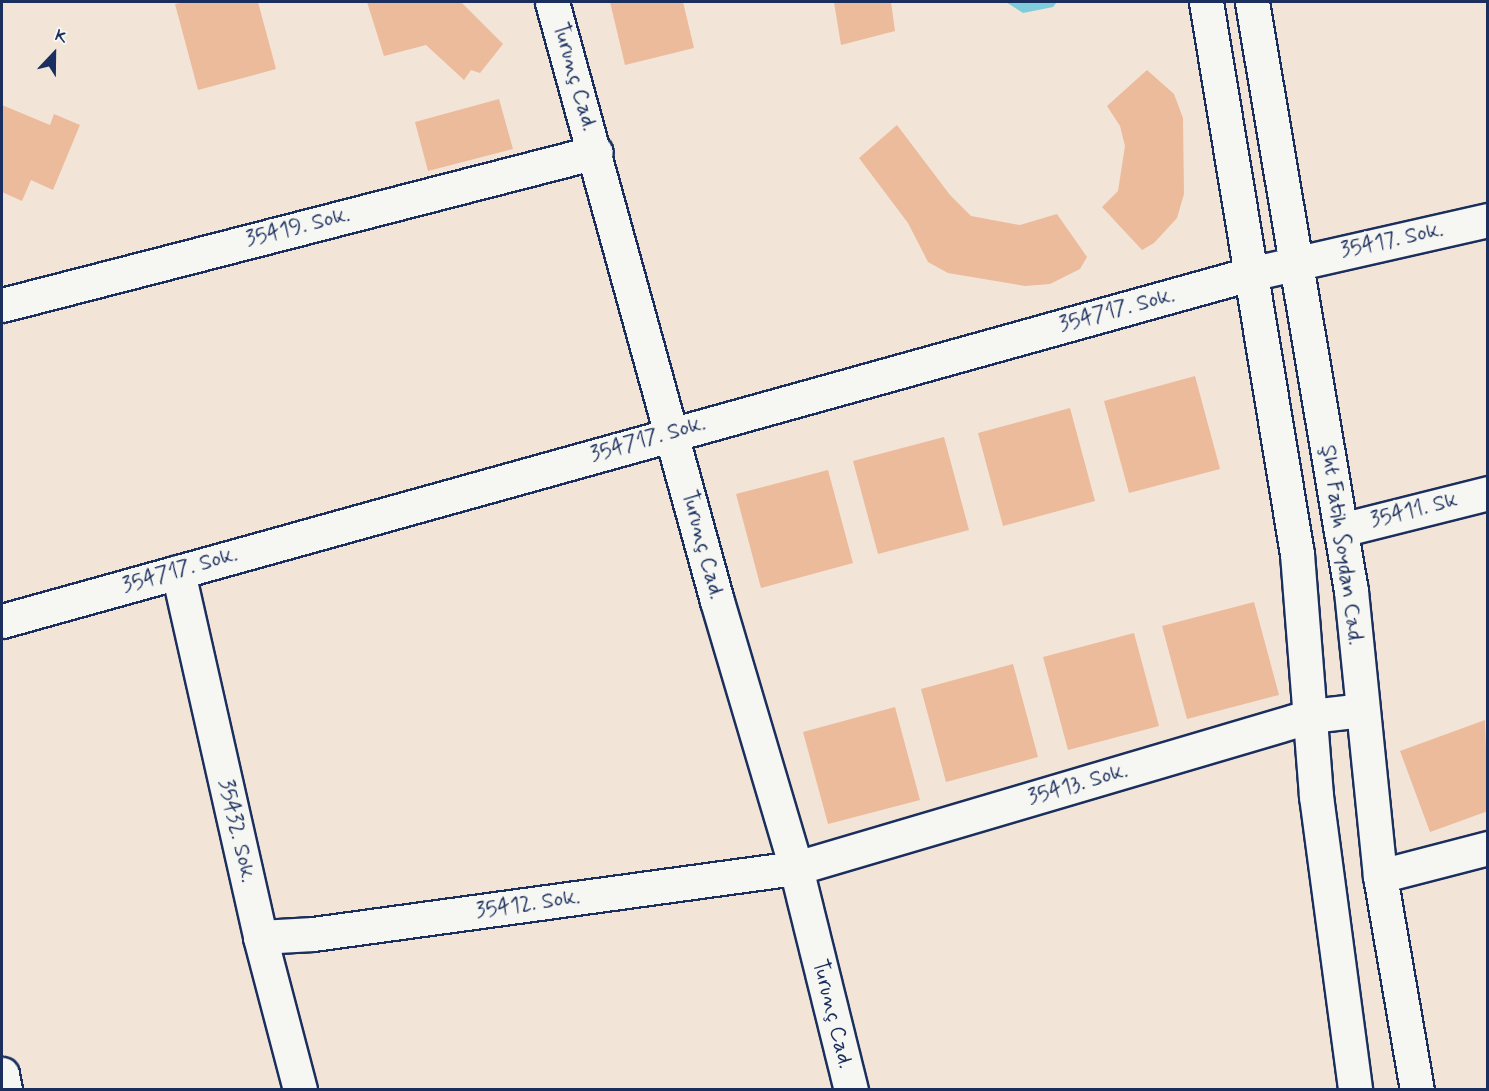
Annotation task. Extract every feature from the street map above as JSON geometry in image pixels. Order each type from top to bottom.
[{"type":"street","name":"Turunç Cad.","points":[[552,2],[796,868],[851,1089]]},
{"type":"street","name":"Şht Fatih Soydan Cad.","points":[[1206,2],[1297,554],[1316,796],[1355,1089]]},
{"type":"street","name":"Şht Fatih Soydan Cad.","points":[[1252,2],[1351,591],[1380,876],[1417,1089]]},
{"type":"street","name":"35419. Sok.","points":[[2,304],[596,152]]},
{"type":"street","name":"35417. Sok.","points":[[1296,261],[1488,220]]},
{"type":"street","name":"354717. Sok.","points":[[2,621],[1296,261]]},
{"type":"street","name":"35411. Sk","points":[[1341,530],[1488,493]]},
{"type":"street","name":"35432. Sok.","points":[[177,572],[260,937],[300,1089]]},
{"type":"street","name":"35413. Sok.","points":[[796,868],[1311,716],[1362,710]]},
{"type":"street","points":[[1380,876],[1488,848]]},
{"type":"street","name":"35412. Sok.","points":[[260,937],[313,934],[796,868]]},
{"type":"street","points":[[2,1074],[5,1089]]},
{"type":"water","points":[[1006,2],[1057,2],[1053,7],[1023,13]]},
{"type":"building","points":[[258,2],[276,69],[198,90],[175,4]]},
{"type":"building","points":[[367,2],[461,2],[503,44],[480,73],[471,70],[464,80],[426,45],[384,56]]},
{"type":"building","points":[[610,2],[683,2],[694,48],[625,65]]},
{"type":"building","points":[[834,2],[891,2],[895,31],[841,45]]},
{"type":"building","points":[[1147,70],[1174,94],[1183,118],[1184,194],[1177,218],[1154,243],[1142,250],[1102,207],[1118,191],[1125,146],[1120,126],[1107,106]]},
{"type":"building","points":[[499,99],[513,149],[428,171],[415,122]]},
{"type":"building","points":[[2,105],[50,125],[54,114],[80,125],[53,190],[31,180],[22,201],[2,192]]},
{"type":"building","points":[[897,125],[950,195],[971,216],[1020,225],[1057,214],[1087,257],[1080,269],[1050,284],[1025,286],[948,273],[928,262],[908,223],[859,158]]},
{"type":"building","points":[[1195,376],[1220,469],[1129,493],[1104,401]]},
{"type":"building","points":[[1070,408],[1095,501],[1003,526],[978,433]]},
{"type":"building","points":[[944,437],[969,530],[878,554],[853,461]]},
{"type":"building","points":[[828,470],[853,563],[761,588],[736,494]]},
{"type":"building","points":[[1254,602],[1279,695],[1187,719],[1162,626]]},
{"type":"building","points":[[1134,633],[1159,726],[1068,750],[1043,657]]},
{"type":"building","points":[[1013,664],[1038,757],[946,782],[921,689]]},
{"type":"building","points":[[895,707],[920,800],[828,824],[803,732]]},
{"type":"building","points":[[1485,720],[1488,811],[1430,832],[1400,751]]}]
